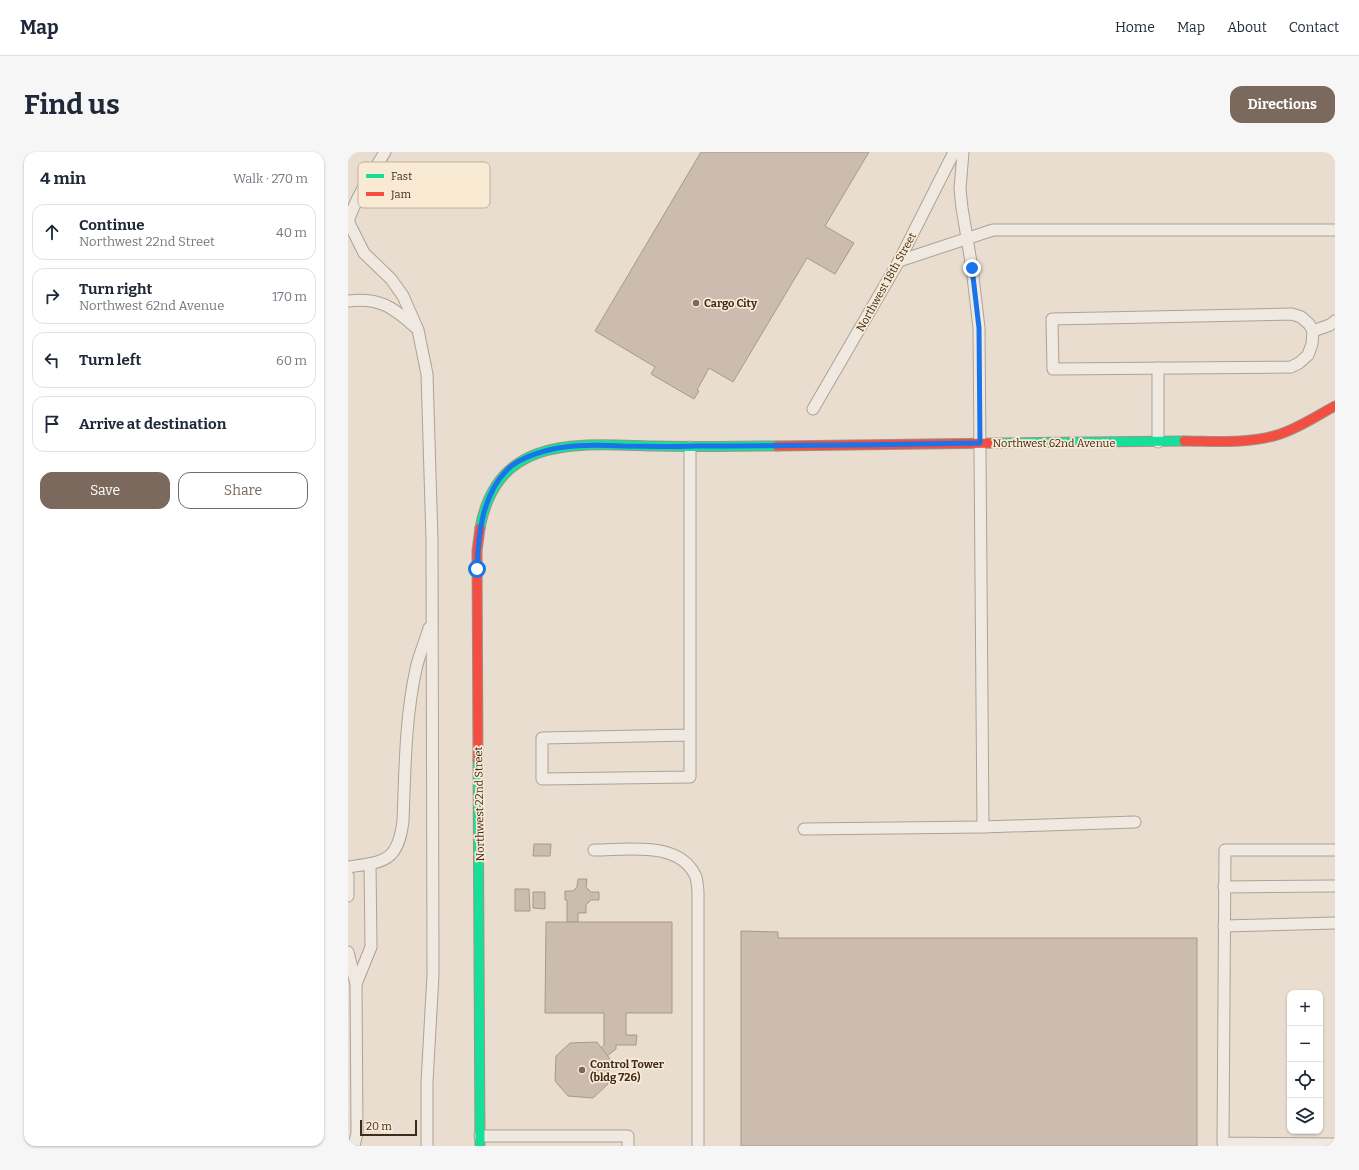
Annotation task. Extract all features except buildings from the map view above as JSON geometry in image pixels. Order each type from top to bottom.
[{"type":"street","name":"Northwest 62nd Avenue","points":[[507,469],[525,458],[546,451],[583,445],[850,446],[1244,440],[1263,438],[1282,433],[1335,406]]},
{"type":"street","name":"Northwest 22nd Street","points":[[480,1141],[477,551],[483,517],[488,501],[496,484],[507,469]]},
{"type":"lane","points":[[379,162],[385,152]]},
{"type":"lane","name":"Northwest 18th Street","points":[[813,409],[899,261],[954,152]]},
{"type":"lane","points":[[963,152],[960,189],[979,328],[983,827]]},
{"type":"lane","points":[[358,199],[351,212],[348,222],[364,253],[391,279],[403,296],[418,330],[427,374],[432,540],[433,975],[427,1082],[427,1146]]},
{"type":"lane","points":[[899,261],[993,230],[1335,230]]},
{"type":"lane","points":[[348,301],[375,300],[397,311],[418,330]]},
{"type":"lane","points":[[1292,314],[1301,317],[1309,324],[1314,332],[1308,355],[1299,363],[1291,367],[1158,368],[1053,369],[1052,319],[1292,314]]},
{"type":"lane","points":[[1314,332],[1330,326],[1335,321]]},
{"type":"lane","points":[[1158,368],[1158,442]]},
{"type":"lane","points":[[690,446],[690,735],[690,777],[542,779],[542,738],[690,735]]},
{"type":"lane","points":[[348,867],[378,863],[387,858],[395,849],[401,836],[407,731],[411,700],[416,668],[432,618]]},
{"type":"lane","points":[[804,829],[983,827],[1136,822]]},
{"type":"lane","points":[[594,850],[663,851],[687,862],[696,878],[698,893],[698,1146]]},
{"type":"lane","points":[[1335,850],[1225,850],[1223,1143],[1335,1144]]},
{"type":"lane","points":[[356,984],[371,947],[370,864]]},
{"type":"lane","points":[[348,876],[348,896]]},
{"type":"lane","points":[[1224,887],[1335,886]]},
{"type":"lane","points":[[1224,926],[1335,923]]},
{"type":"lane","points":[[348,952],[356,984],[357,1134],[354,1146]]},
{"type":"lane","points":[[480,1141],[628,1136],[628,1146]]},
{"type":"traffic: fast","points":[[1001,443],[1184,441]]},
{"type":"traffic: fast","points":[[480,528],[490,497],[505,474],[525,459],[548,450],[574,446],[602,445],[777,446]]},
{"type":"traffic: fast","points":[[478,760],[480,1146]]},
{"type":"traffic: jam","points":[[1184,441],[1243,441],[1266,438],[1292,429],[1335,406]]},
{"type":"traffic: jam","points":[[777,446],[1001,443]]},
{"type":"traffic: jam","points":[[478,760],[477,551],[480,528]]},
{"type":"place","name":"Cargo City","points":[[696,303]]},
{"type":"place","name":"Control Tower (bldg 726)","points":[[582,1070]]},
{"type":"route","points":[[477,569],[479,534],[488,501],[496,484],[507,469],[525,458],[546,451],[583,445],[850,446],[980,443],[979,328],[972,268]]}]
